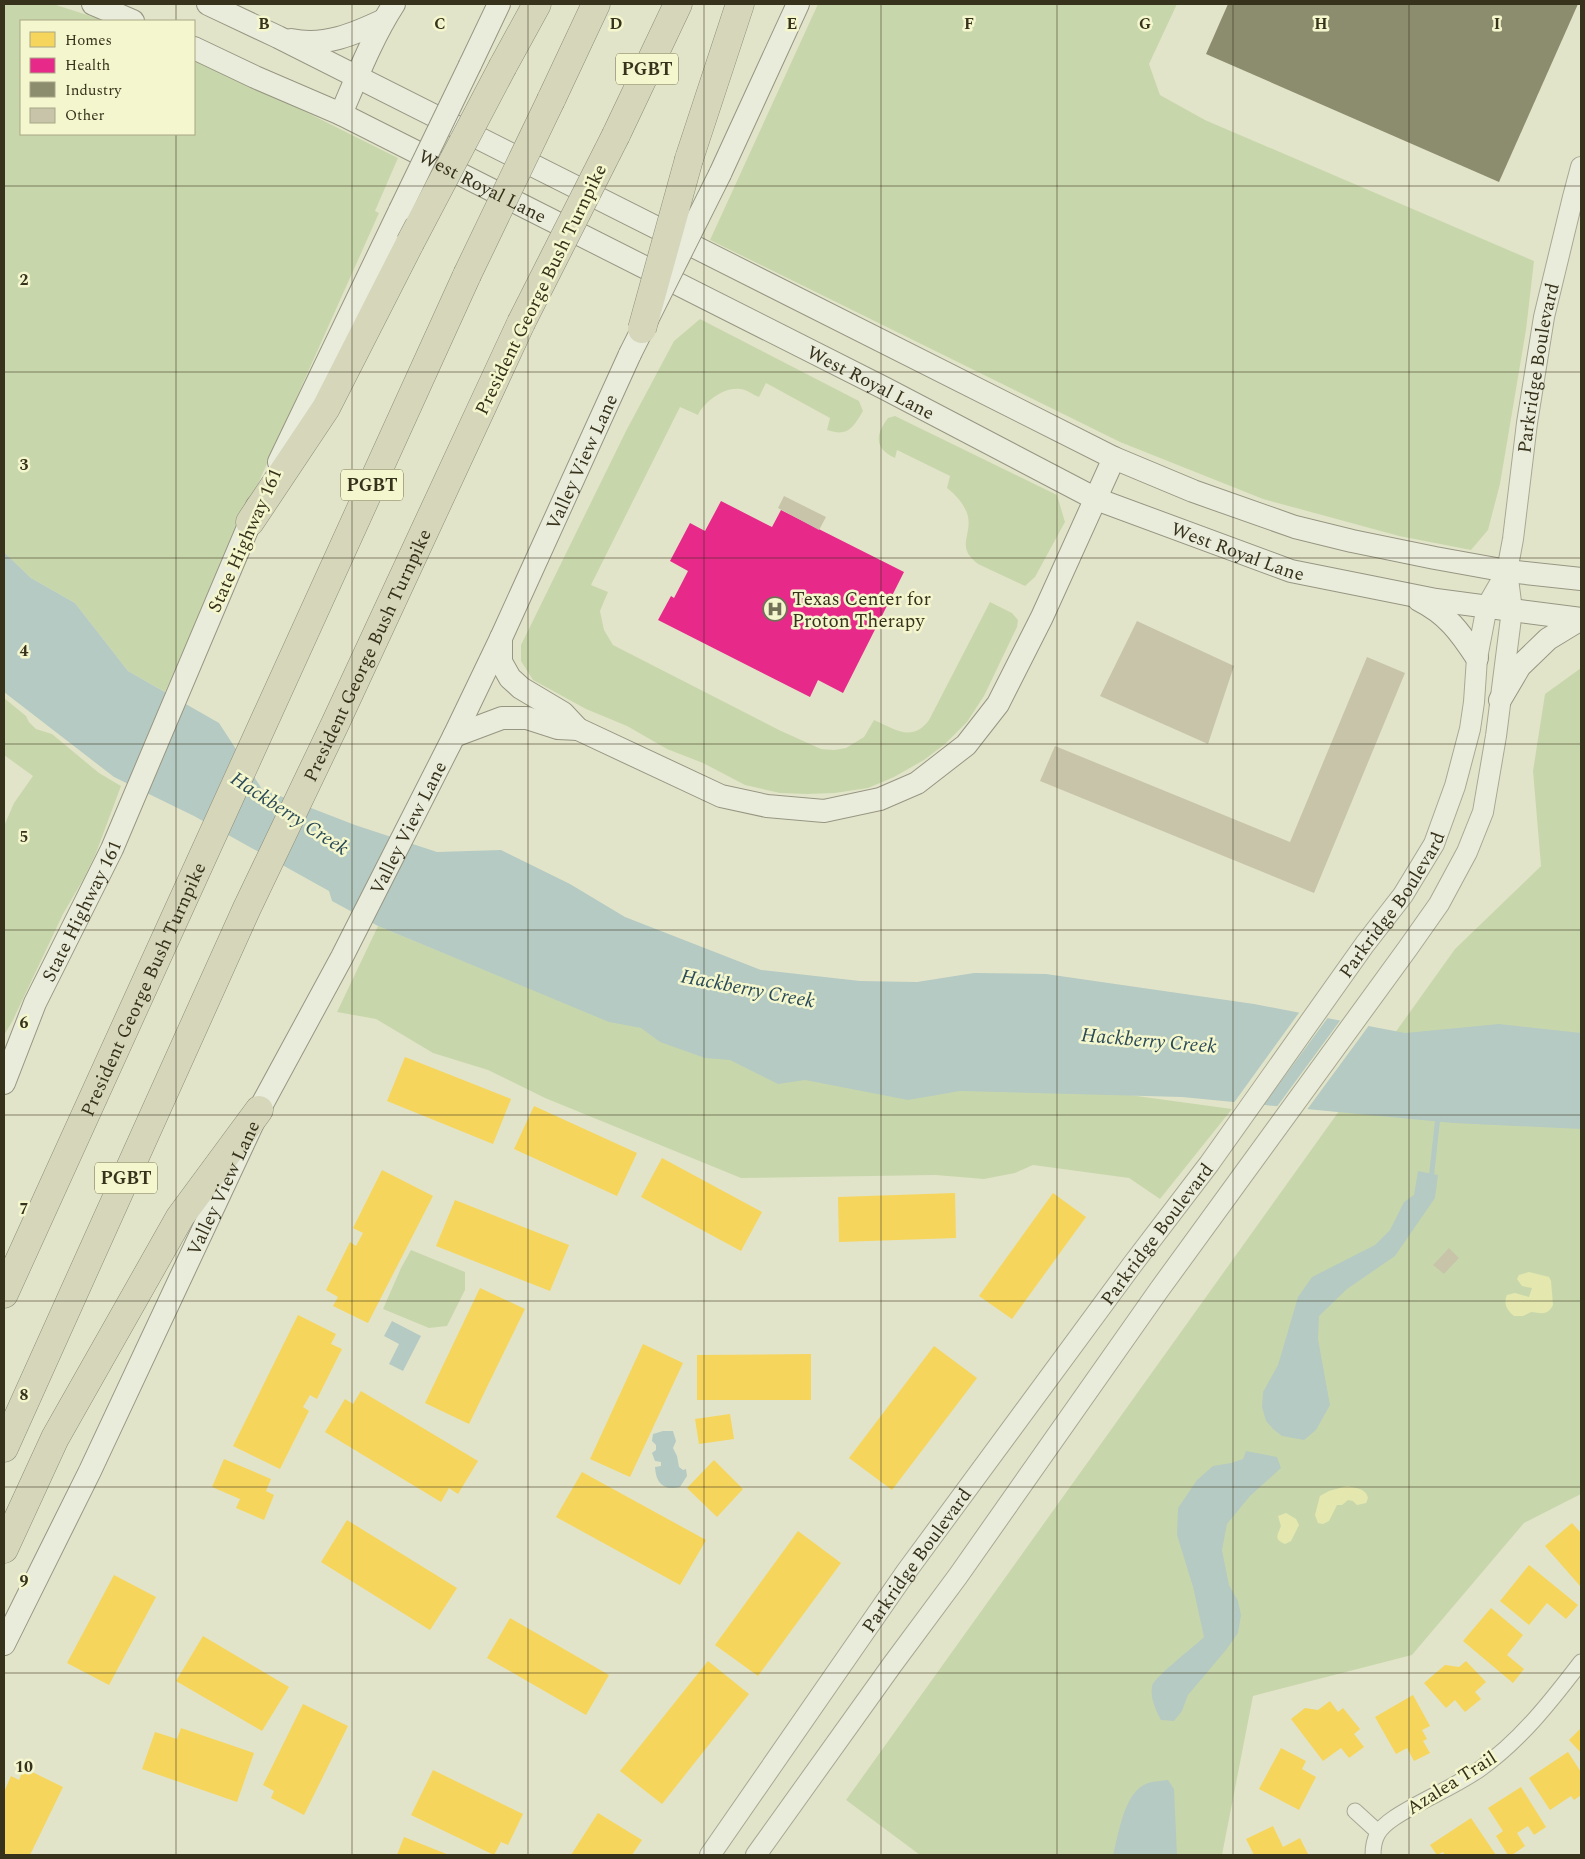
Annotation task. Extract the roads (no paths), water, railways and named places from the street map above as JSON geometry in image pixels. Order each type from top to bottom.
[{"type":"highway","points":[[250,522],[326,408],[410,243],[536,4]]},
{"type":"highway","name":"President George Bush Turnpike","points":[[4,1294],[467,275],[596,4]]},
{"type":"highway","name":"President George Bush Turnpike","points":[[4,1448],[247,908],[335,724],[521,323],[616,134],[678,4]]},
{"type":"highway","points":[[642,329],[689,159],[740,4]]},
{"type":"highway","points":[[4,1549],[55,1438],[180,1217],[259,1110]]},
{"type":"main road","points":[[93,4],[131,20]]},
{"type":"main road","name":"West Royal Lane","points":[[208,4],[278,37],[1114,458],[1193,491],[1294,527],[1352,541],[1507,571],[1581,579]]},
{"type":"main road","name":"State Highway 161","points":[[4,1083],[35,1003],[112,849],[250,522],[499,4]]},
{"type":"main road","name":"Valley View Lane","points":[[4,1644],[90,1471],[259,1110],[342,957],[454,736],[501,638],[630,354],[720,174],[798,4]]},
{"type":"main road","points":[[278,37],[297,41],[326,41],[350,36],[389,12]]},
{"type":"main road","points":[[341,114],[356,77],[389,12]]},
{"type":"main road","name":"West Royal Lane","points":[[195,48],[341,114],[886,389],[1096,499],[1291,571],[1436,600],[1581,619]]},
{"type":"main road","points":[[501,638],[501,662],[510,678],[521,688],[562,713],[578,729],[721,796],[767,806],[824,810],[880,799],[917,783],[930,774],[966,745],[998,704],[1042,617],[1114,458]]},
{"type":"main road","points":[[1404,593],[1434,608],[1460,632],[1477,658]]},
{"type":"main road","points":[[1500,700],[1520,666],[1548,638],[1581,619]]},
{"type":"main road","points":[[454,736],[502,718],[526,718],[558,728],[578,729]]},
{"type":"main road","points":[[4,1043],[35,1003]]},
{"type":"street","name":"Parkridge Boulevard","points":[[756,1855],[963,1568],[1159,1290],[1408,948],[1439,904],[1467,852],[1483,812],[1496,736],[1512,610],[1507,571],[1540,342],[1572,197],[1581,167]]},
{"type":"street","name":"Parkridge Boulevard","points":[[710,1855],[906,1572],[1132,1265],[1209,1164],[1365,944],[1404,895],[1434,844],[1455,786],[1470,729],[1477,658],[1486,606],[1507,571]]},
{"type":"street","name":"Azalea Trail","points":[[1378,1832],[1394,1818],[1481,1768],[1539,1714],[1581,1662]]},
{"type":"street","points":[[1355,1810],[1378,1832],[1375,1836],[1373,1855]]},
{"type":"water","name":"Hackberry Creek","points":[[4,552],[31,578],[75,603],[128,671],[219,723],[262,789],[355,825],[437,852],[501,850],[570,884],[625,917],[761,970],[860,981],[917,982],[974,973],[1046,974],[1254,1004],[1405,1033],[1499,1024],[1581,1033],[1581,1129],[1453,1123],[1182,1097],[960,1091],[908,1100],[805,1080],[778,1084],[730,1060],[705,1058],[660,1042],[641,1028],[609,1022],[378,926],[332,901],[329,891],[194,816],[114,777],[4,692]]},
{"type":"water","points":[[1418,1171],[1438,1175],[1435,1198],[1395,1256],[1347,1289],[1319,1316],[1318,1339],[1330,1405],[1316,1430],[1304,1440],[1282,1436],[1266,1421],[1262,1407],[1263,1392],[1278,1365],[1298,1297],[1312,1277],[1375,1245],[1390,1230],[1404,1202],[1414,1195]]},
{"type":"water","points":[[392,1321],[421,1336],[403,1371],[389,1364],[399,1344],[384,1336]]},
{"type":"water","points":[[673,1431],[676,1441],[673,1448],[679,1467],[683,1470],[686,1469],[687,1476],[680,1487],[665,1487],[661,1485],[657,1477],[655,1467],[661,1466],[661,1462],[655,1461],[652,1453],[656,1450],[656,1445],[652,1441],[653,1434]]},
{"type":"water","points":[[1246,1451],[1277,1457],[1281,1468],[1250,1496],[1227,1524],[1222,1550],[1229,1585],[1238,1601],[1241,1615],[1238,1633],[1188,1695],[1182,1711],[1174,1721],[1161,1720],[1153,1700],[1152,1686],[1154,1682],[1204,1637],[1193,1587],[1177,1535],[1178,1508],[1197,1480],[1213,1466],[1243,1459]]},
{"type":"water","points":[[1168,1780],[1174,1789],[1177,1855],[1113,1855],[1120,1825],[1133,1795],[1140,1787],[1148,1783]]},
{"type":"waterway","points":[[1431,1180],[1438,1116]]},
{"type":"place","name":"Texas Center for Proton Therapy","points":[[775,609]]}]
